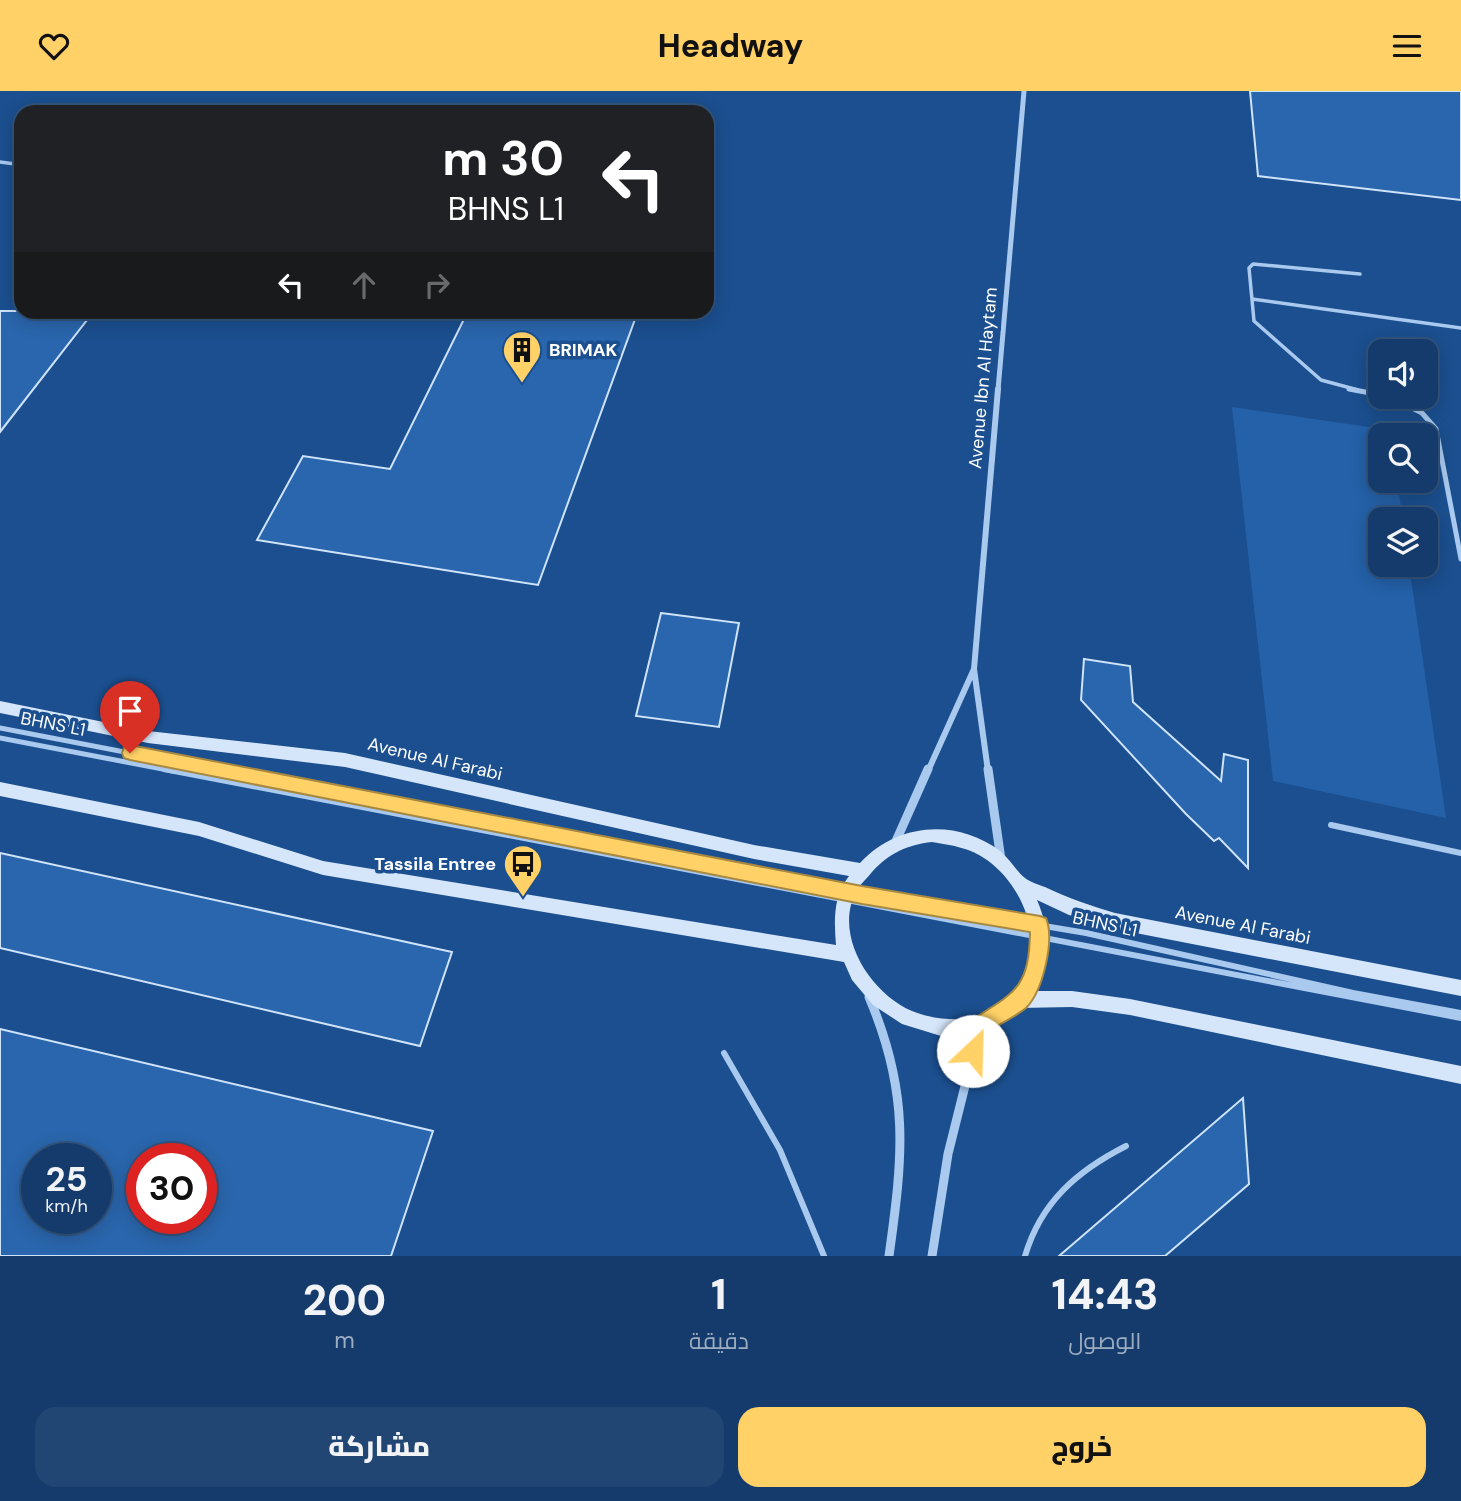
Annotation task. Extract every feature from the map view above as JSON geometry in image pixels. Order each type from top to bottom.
[{"type":"street","name":"Avenue Ibn Al Haytam","points":[[1001,861],[974,669],[1024,91]]},
{"type":"street","name":"Avenue Ibn Al Haytam","points":[[896,841],[974,669]]},
{"type":"street","name":"Avenue Al Farabi","points":[[0,707],[148,737],[345,760],[754,852],[859,870]]},
{"type":"street","points":[[0,789],[199,829],[323,868],[848,955]]},
{"type":"street","points":[[889,1256],[902,1152],[901,1111],[897,1077],[888,1043],[848,955],[842,924],[846,896],[859,870],[896,841],[932,835],[954,837],[975,845],[1001,861],[1023,885],[1040,930],[1039,960],[1020,1000]]},
{"type":"street","name":"Avenue Al Farabi","points":[[1023,885],[1069,907],[1115,921],[1461,988]]},
{"type":"street","points":[[862,983],[886,1007],[915,1023],[948,1030],[980,1025],[1020,1000],[1072,999],[1130,1007],[1461,1075]]},
{"type":"street","points":[[932,1256],[947,1154],[980,1025]]},
{"type":"lane","points":[[1360,274],[1253,264],[1249,268],[1254,321],[1321,380],[1368,392]]},
{"type":"lane","points":[[1252,299],[1461,328]]},
{"type":"lane","points":[[1419,409],[1429,417],[1436,429],[1461,559]]},
{"type":"lane","name":"BHNS L1","points":[[0,728],[846,896]]},
{"type":"lane","name":"BHNS L1","points":[[0,738],[1040,930],[1461,1016]]},
{"type":"lane","points":[[1331,825],[1461,852]]},
{"type":"lane","points":[[724,1053],[780,1150],[824,1256]]},
{"type":"lane","points":[[1024,1256],[1035,1226],[1061,1189],[1080,1171],[1126,1146]]},
{"type":"shaded area","points":[[1232,407],[1368,427],[1368,493],[1399,493],[1401,507],[1368,507],[1368,577],[1411,577],[1446,818],[1273,781]]},
{"type":"building","points":[[1250,91],[1461,91],[1461,200],[1258,176]]},
{"type":"building","points":[[0,311],[14,311],[14,319],[88,319],[0,432]]},
{"type":"building","name":"BRIMAK","points":[[464,319],[635,319],[538,585],[257,540],[303,456],[390,469]]},
{"type":"building","points":[[661,613],[739,623],[719,727],[636,716]]},
{"type":"building","points":[[1084,659],[1130,666],[1133,702],[1221,781],[1224,754],[1248,760],[1248,868],[1219,838],[1214,841],[1186,814],[1081,700]]},
{"type":"building","points":[[0,853],[452,952],[420,1046],[0,948]]},
{"type":"building","points":[[0,1029],[433,1131],[391,1256],[0,1256]]},
{"type":"building","points":[[1243,1098],[1249,1184],[1165,1256],[1059,1256]]},
{"type":"place","name":"BRIMAK","points":[[522,384]]},
{"type":"place","name":"Tassila Entree","points":[[523,898]]},
{"type":"route","points":[[130,753],[862,895],[1040,925],[1039,960],[1028,988],[1020,1000],[980,1025],[973,1051]]}]
